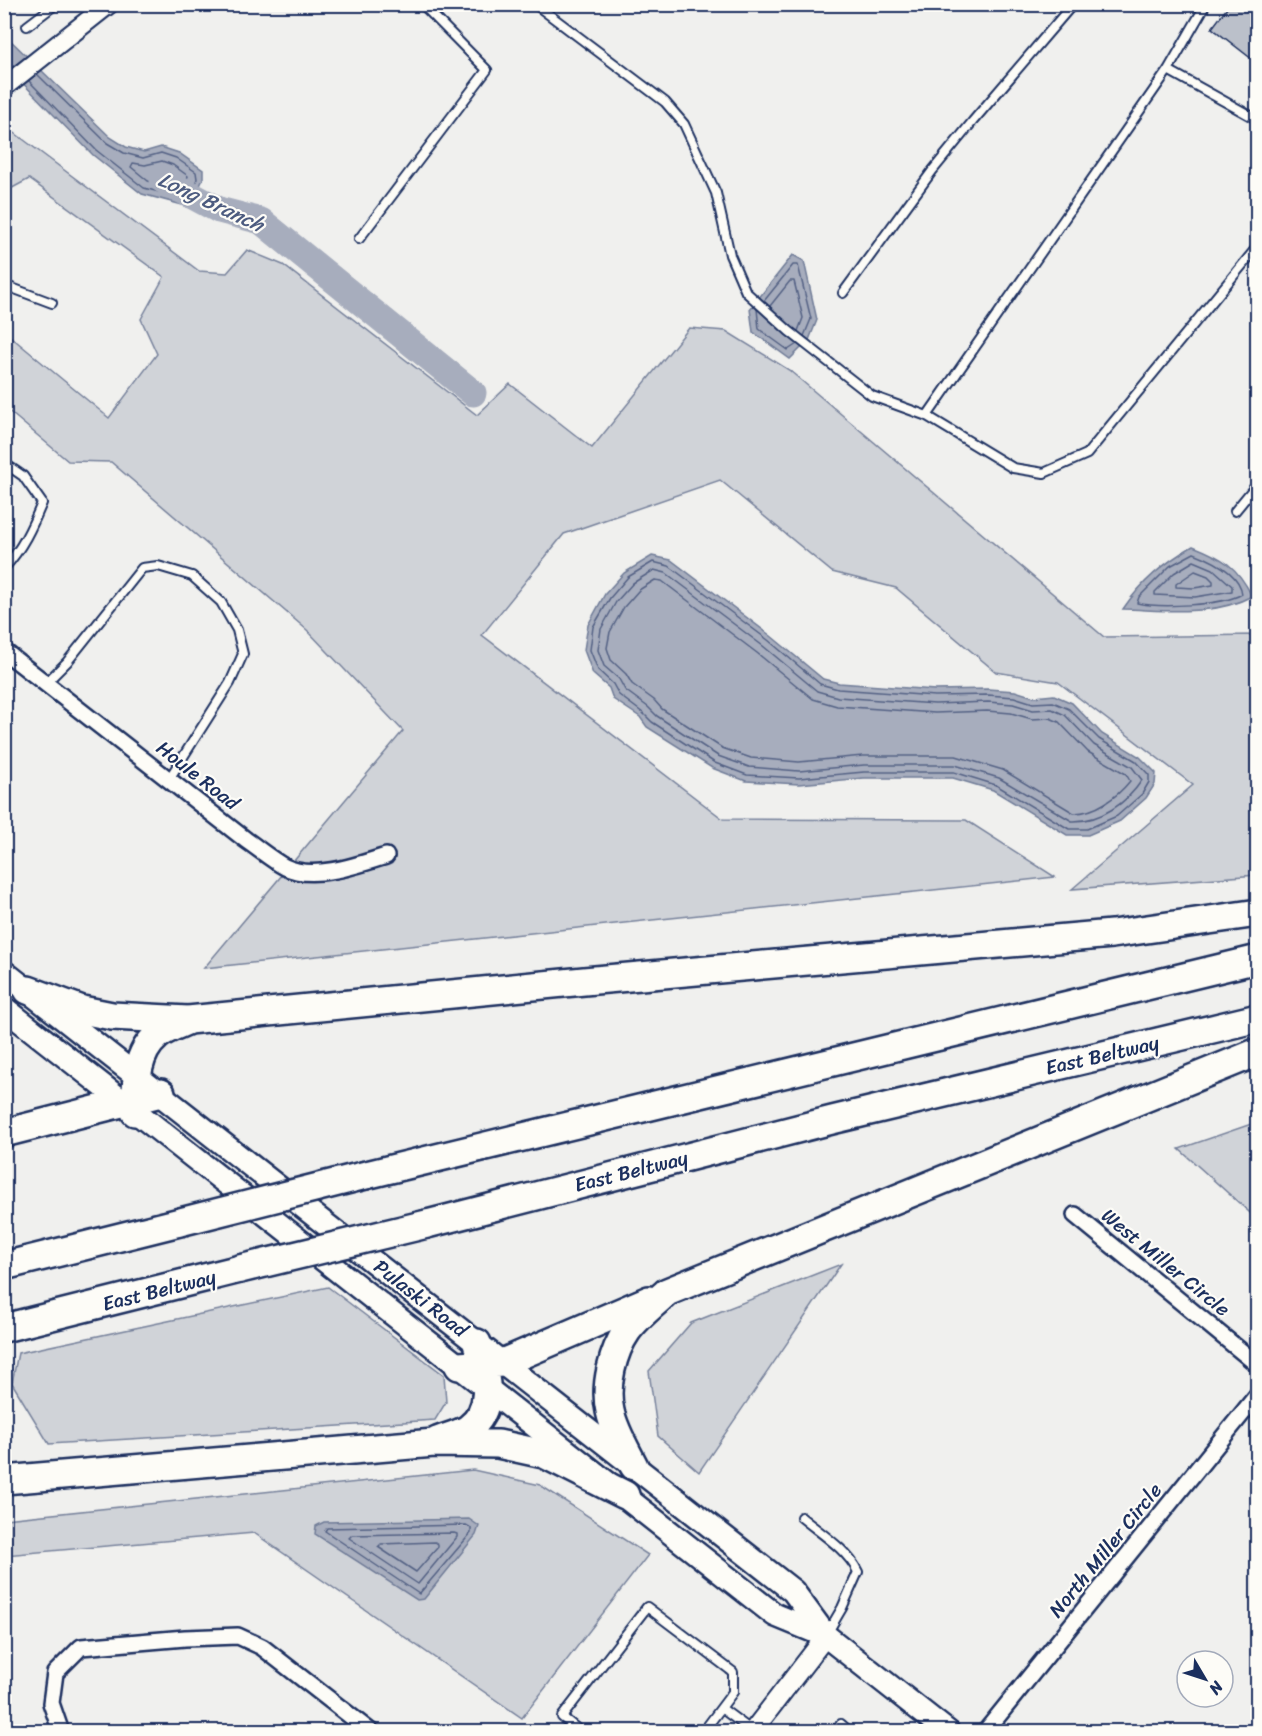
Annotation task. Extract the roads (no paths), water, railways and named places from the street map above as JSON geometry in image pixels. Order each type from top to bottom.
[{"type":"highway","points":[[28,990],[82,1010],[112,1016],[188,1020],[584,981],[1112,934],[1257,914]]},
{"type":"highway","points":[[4,1266],[366,1175],[1257,958]]},
{"type":"highway","name":"East Beltway","points":[[4,1328],[427,1224],[832,1120],[1257,1018]]},
{"type":"highway","points":[[4,1133],[138,1096],[147,1049],[158,1036],[188,1020]]},
{"type":"highway","points":[[434,1443],[468,1428],[484,1410],[482,1365],[1257,1052]]},
{"type":"highway","points":[[634,1466],[610,1410],[610,1375],[626,1332],[667,1292]]},
{"type":"highway","points":[[4,1480],[434,1443],[498,1444],[544,1454],[625,1495]]},
{"type":"main road","name":"Pulaski Road","points":[[4,972],[28,990],[138,1096],[482,1365],[634,1466],[793,1591],[826,1636]]},
{"type":"main road","name":"Pulaski Road","points":[[4,1008],[138,1096],[482,1365],[625,1495],[776,1615],[826,1636],[948,1731]]},
{"type":"street","points":[[4,87],[109,4]]},
{"type":"street","name":"Houle Road","points":[[4,651],[246,840],[286,868],[300,871],[331,871],[386,856]]},
{"type":"street","name":"West Miller Circle","points":[[1075,1215],[1257,1365]]},
{"type":"street","name":"North Miller Circle","points":[[985,1731],[1257,1394]]},
{"type":"street","points":[[61,1731],[51,1702],[56,1673],[81,1647],[238,1636],[262,1647],[371,1731]]},
{"type":"street","points":[[752,1731],[826,1636]]},
{"type":"lane","points":[[27,26],[56,4]]},
{"type":"lane","points":[[359,239],[487,70],[422,4]]},
{"type":"lane","points":[[535,4],[665,102],[684,124],[716,193],[729,255],[746,292],[789,331],[872,396],[927,416],[1013,468],[1044,472],[1088,454],[1257,246]]},
{"type":"lane","points":[[843,293],[933,170],[1073,4]]},
{"type":"lane","points":[[927,416],[1168,70],[1206,4]]},
{"type":"lane","points":[[1168,70],[1257,120]]},
{"type":"lane","points":[[4,285],[52,303]]},
{"type":"lane","points":[[4,463],[23,476],[42,503],[29,535],[15,557],[4,568]]},
{"type":"lane","points":[[1235,511],[1257,483]]},
{"type":"lane","points":[[46,683],[67,662],[142,568],[158,566],[192,576],[221,602],[237,630],[243,654],[230,682],[169,779]]},
{"type":"lane","points":[[801,1517],[845,1553],[858,1572],[826,1636]]},
{"type":"lane","points":[[581,1731],[562,1717],[647,1607],[733,1672],[733,1692],[703,1731]]},
{"type":"lane","points":[[722,1708],[752,1731]]},
{"type":"lane","points":[[834,1731],[841,1724],[850,1731]]},
{"type":"water","points":[[4,34],[110,137],[126,147],[144,152],[161,147],[179,153],[203,170],[203,179],[190,207],[142,194],[93,155],[5,65]]},
{"type":"water","points":[[793,255],[804,261],[817,320],[809,340],[790,359],[753,332],[750,309]]},
{"type":"water","points":[[1193,546],[1228,564],[1241,577],[1252,596],[1237,603],[1205,610],[1123,609],[1154,573]]},
{"type":"water","points":[[652,556],[671,560],[771,636],[823,679],[839,683],[935,690],[1015,691],[1034,697],[1054,695],[1072,703],[1102,734],[1140,757],[1156,773],[1155,784],[1146,798],[1120,821],[1088,835],[1067,835],[993,790],[953,778],[864,778],[799,784],[746,781],[712,768],[647,727],[640,717],[613,699],[609,688],[593,674],[584,650],[588,625],[605,594],[624,573]]},
{"type":"water","points":[[469,1519],[479,1526],[476,1535],[424,1599],[417,1600],[315,1534],[316,1526],[324,1522]]},
{"type":"waterway","name":"Long Branch","points":[[163,180],[219,210],[261,221],[473,393]]}]
